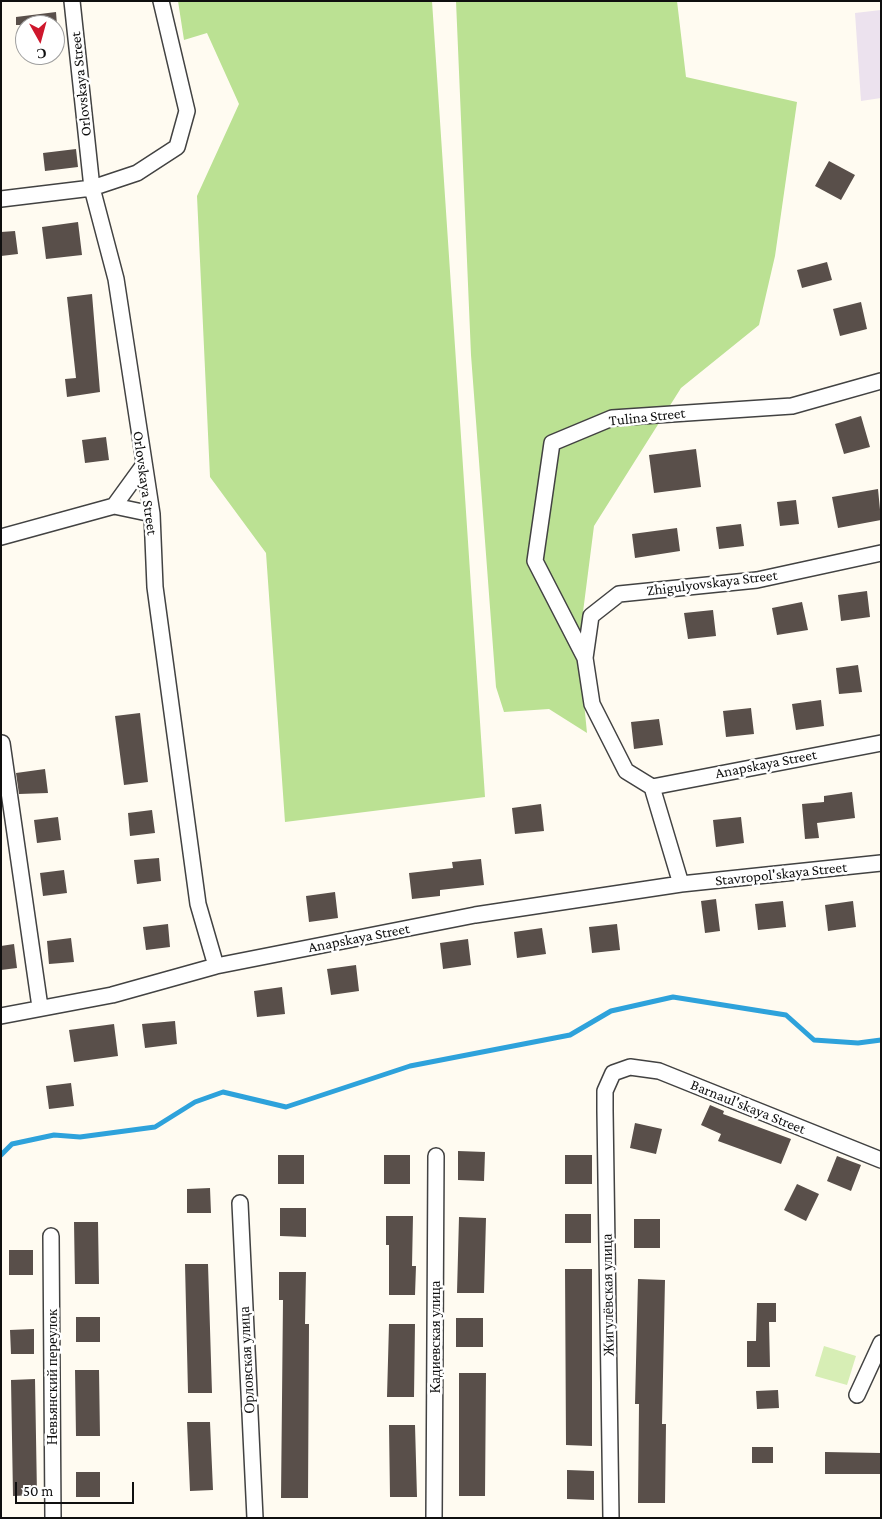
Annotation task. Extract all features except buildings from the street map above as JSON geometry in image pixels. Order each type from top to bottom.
[{"type":"street","name":"Orlovskaya Street","points":[[72,1],[92,188],[116,279],[143,466],[152,514],[156,587],[198,904],[216,966]]},
{"type":"street","points":[[1,199],[92,188],[137,173],[177,147],[187,111],[161,1]]},
{"type":"street","name":"Tulina Street","points":[[584,658],[535,561],[552,442],[612,418],[792,406],[881,382]]},
{"type":"street","points":[[114,506],[143,466]]},
{"type":"street","points":[[1,537],[114,506],[152,514]]},
{"type":"street","name":"Zhigulyovskaya Street","points":[[584,658],[591,616],[619,594],[758,580],[881,553]]},
{"type":"street","points":[[584,658],[592,704],[626,771],[652,787],[681,884]]},
{"type":"street","points":[[2,743],[40,1006]]},
{"type":"street","name":"Anapskaya Street","points":[[652,787],[881,743]]},
{"type":"street","name":"Stavropol'skaya Street","points":[[681,884],[881,863]]},
{"type":"street","name":"Anapskaya Street","points":[[1,1016],[40,1006],[112,994],[216,966],[475,915],[681,884]]},
{"type":"street","name":"Barnaul'skaya Street","points":[[613,1073],[630,1067],[659,1071],[881,1160]]},
{"type":"street","name":"Жигулёвская улица","points":[[610,1518],[605,1111],[606,1091],[613,1073]]},
{"type":"street","name":"Кадиевская улица","points":[[434,1518],[436,1156]]},
{"type":"street","name":"Орловская улица","points":[[240,1203],[255,1518]]},
{"type":"street","name":"Невьянский переулок","points":[[51,1236],[53,1518]]},
{"type":"street","points":[[857,1395],[881,1343]]},
{"type":"shaded area","points":[[881,10],[881,98],[861,101],[855,13]]},
{"type":"green space","points":[[178,1],[432,1],[485,797],[285,822],[266,553],[210,477],[197,196],[239,104],[207,33],[184,40]]},
{"type":"green space","points":[[456,1],[677,1],[686,77],[797,102],[775,256],[759,325],[681,388],[594,526],[583,612],[581,672],[587,733],[549,709],[504,712],[496,687],[471,355]]},
{"type":"green space","points":[[824,1346],[856,1356],[847,1385],[815,1376]]},
{"type":"waterway","points":[[1,1155],[12,1144],[54,1135],[80,1137],[155,1127],[195,1102],[223,1092],[286,1107],[410,1066],[570,1035],[611,1011],[673,997],[786,1015],[814,1040],[858,1043],[881,1040]]}]
